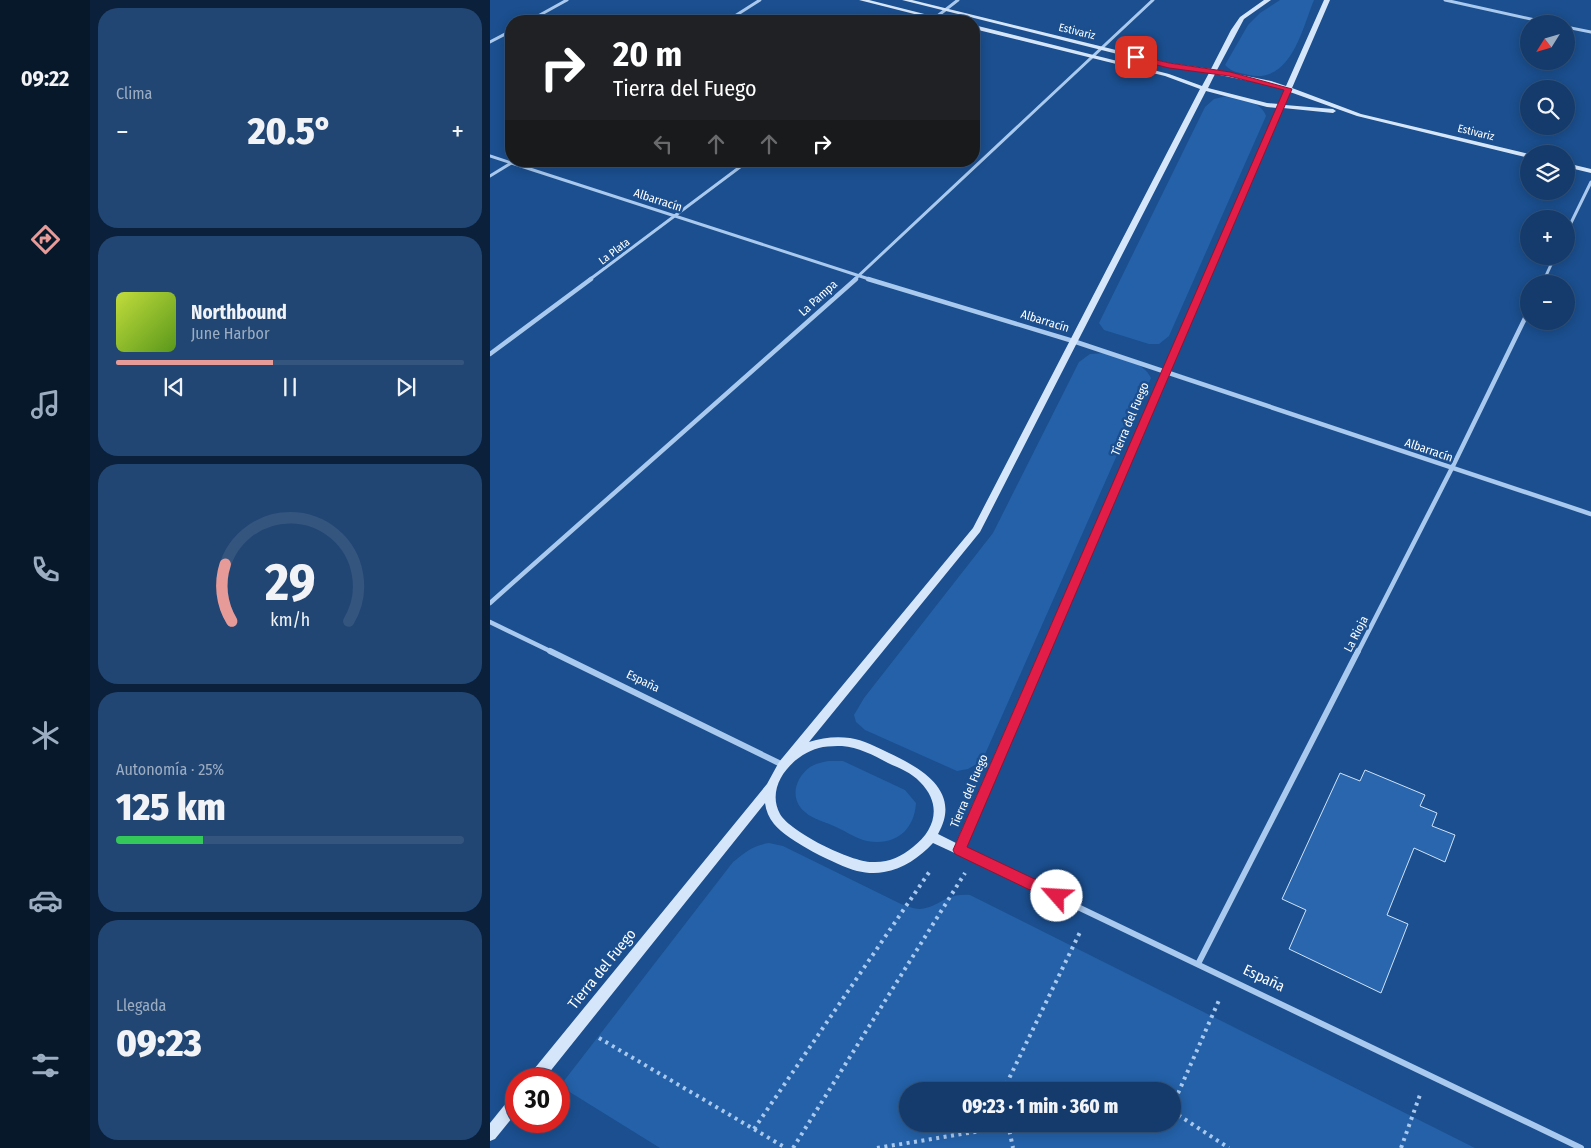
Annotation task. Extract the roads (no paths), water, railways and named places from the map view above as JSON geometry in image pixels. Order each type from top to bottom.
[{"type":"main road","points":[[862,0],[915,15]]},
{"type":"main road","name":"Estivariz","points":[[905,0],[966,15]]},
{"type":"main road","points":[[786,762],[805,748],[823,742],[842,742],[856,744],[909,768],[924,778],[935,791],[940,808],[938,825],[932,837],[915,855],[896,864],[875,868],[855,865],[787,831],[776,819],[770,804],[771,787],[777,772],[977,530],[1203,88],[1242,18],[1268,0]]},
{"type":"main road","name":"Tierra del Fuego","points":[[960,850],[1327,0]]},
{"type":"main road","name":"Estivariz","points":[[980,18],[1169,65],[1271,83],[1313,100],[1359,115],[1520,154]]},
{"type":"main road","name":"Estivariz","points":[[980,28],[1186,80],[1203,88],[1281,107],[1359,115]]},
{"type":"main road","points":[[1575,167],[1591,171]]},
{"type":"main road","name":"Tierra del Fuego","points":[[544,1068],[771,787]]},
{"type":"main road","name":"España","points":[[932,837],[960,850]]},
{"type":"main road","points":[[490,1134],[505,1116]]},
{"type":"street","points":[[540,15],[567,0]]},
{"type":"street","points":[[737,15],[760,0]]},
{"type":"street","points":[[940,15],[958,0]]},
{"type":"street","name":"La Pampa","points":[[980,163],[1153,0]]},
{"type":"street","points":[[1445,0],[1520,17]]},
{"type":"street","points":[[1575,29],[1591,32]]},
{"type":"street","points":[[490,42],[505,34]]},
{"type":"street","name":"Albarracín","points":[[490,156],[505,160]]},
{"type":"street","points":[[490,176],[505,166]]},
{"type":"street","name":"Albarracín","points":[[527,167],[859,276],[1073,341],[1591,514]]},
{"type":"street","name":"La Plata","points":[[490,354],[740,167]]},
{"type":"street","name":"La Pampa","points":[[490,603],[859,276],[976,167]]},
{"type":"street","points":[[1575,215],[1591,182]]},
{"type":"street","name":"La Rioja","points":[[1198,964],[1452,468],[1520,328]]},
{"type":"street","name":"España","points":[[490,622],[786,762]]},
{"type":"street","name":"España","points":[[960,850],[1581,1148]]}]
